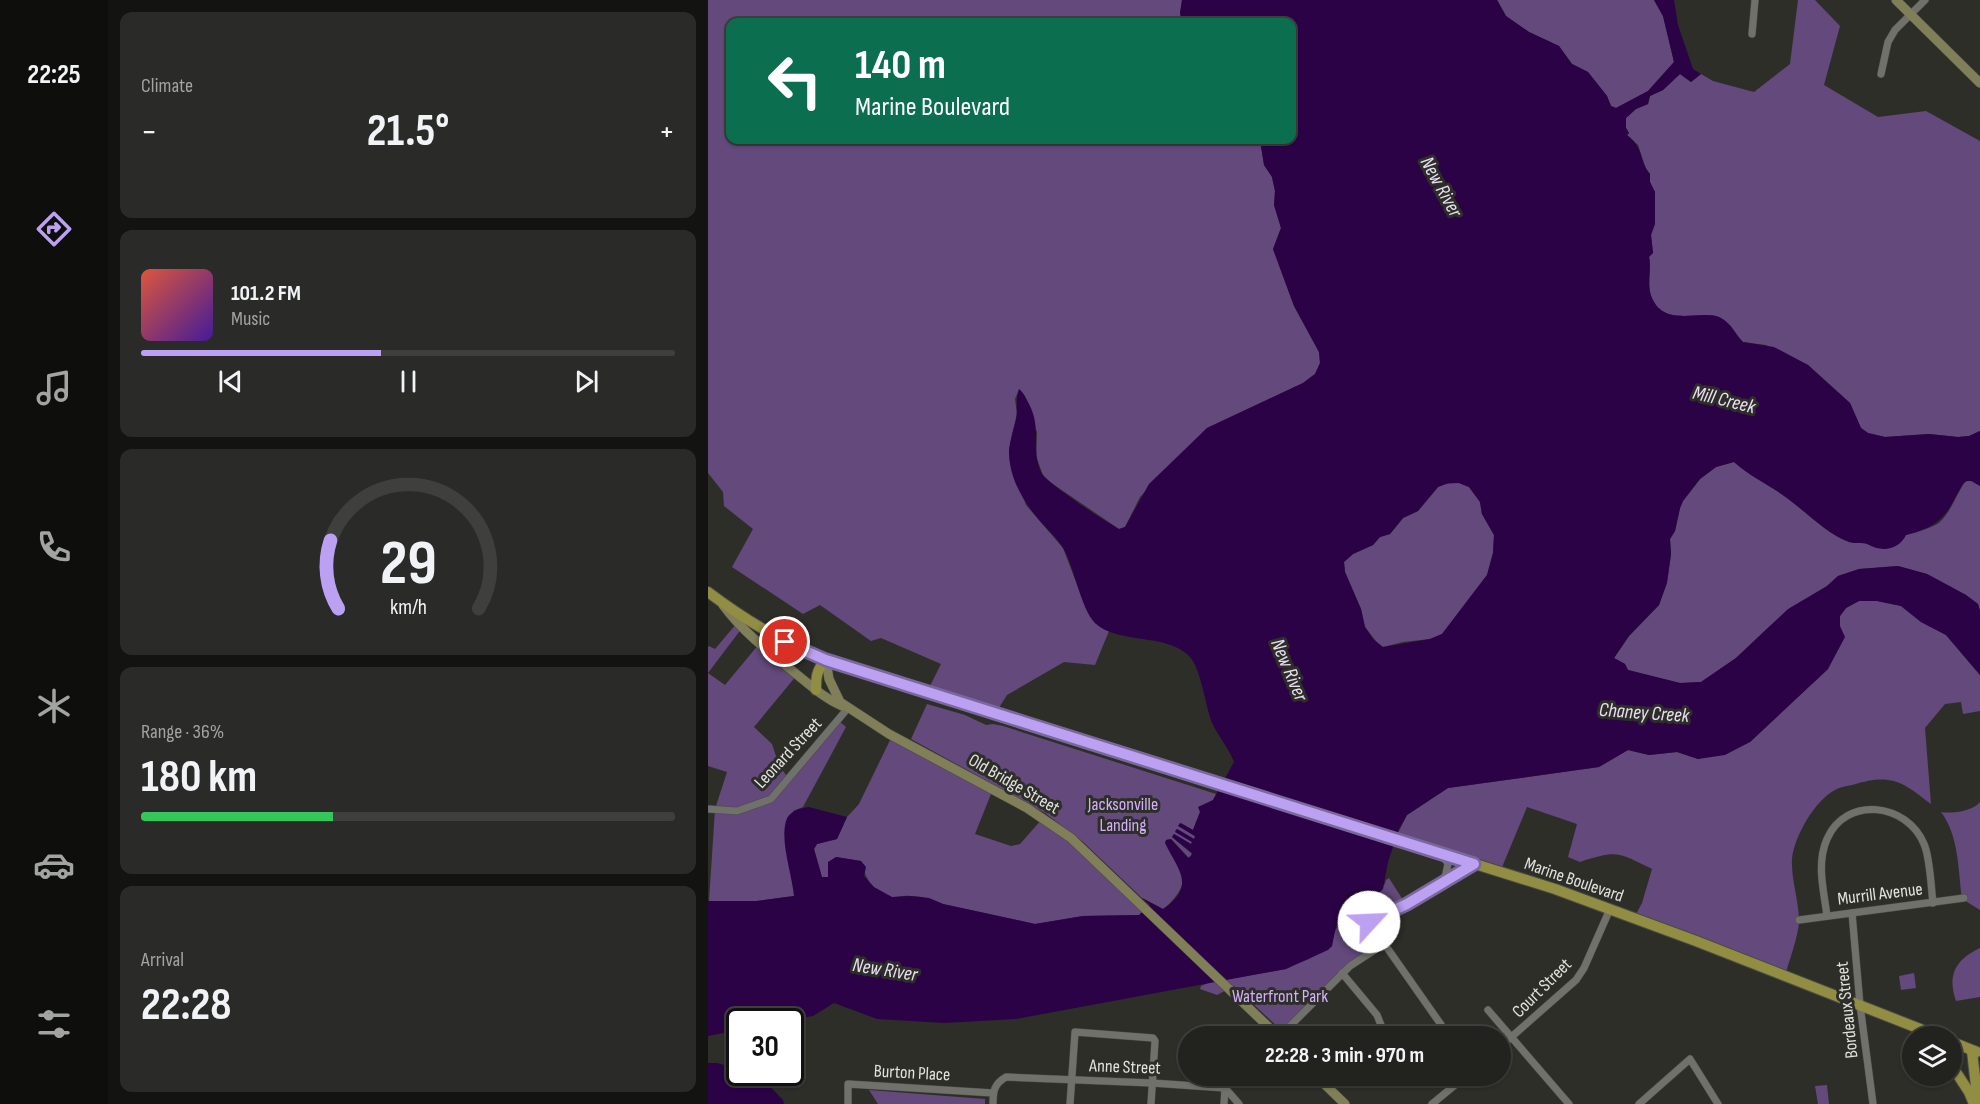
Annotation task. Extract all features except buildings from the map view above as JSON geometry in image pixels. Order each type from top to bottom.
[{"type":"main road","points":[[1896,0],[1980,83]]},
{"type":"main road","name":"Marine Boulevard","points":[[708,592],[747,621],[774,637],[826,660],[1415,845],[1610,909],[1913,1026]]},
{"type":"main road","name":"Old Bridge Street","points":[[720,600],[736,623],[759,644],[831,701],[848,708]]},
{"type":"main road","points":[[816,690],[816,676],[826,660]]},
{"type":"main road","name":"Old Bridge Street","points":[[826,660],[829,679],[840,702],[892,736],[1043,818],[1071,838],[1268,1026]]},
{"type":"main road","points":[[1895,1019],[1906,1026]]},
{"type":"main road","points":[[1962,1046],[1976,1052],[1976,1104]]},
{"type":"main road","points":[[1962,1081],[1976,1104]]},
{"type":"main road","points":[[1326,1086],[1345,1104]]},
{"type":"street","points":[[1752,34],[1755,0]]},
{"type":"street","points":[[1881,74],[1888,42],[1910,14],[1925,0]]},
{"type":"street","name":"Leonard Street","points":[[708,809],[737,811],[771,799],[848,708]]},
{"type":"street","points":[[1827,916],[1821,863],[1828,837],[1845,818],[1869,808],[1897,814],[1917,832],[1925,845],[1933,903]]},
{"type":"street","points":[[1442,854],[1448,864],[1444,882]]},
{"type":"street","points":[[1442,1026],[1369,922],[1407,904],[1474,864]]},
{"type":"street","name":"Murrill Avenue","points":[[1800,920],[1964,898]]},
{"type":"street","name":"Court Street","points":[[1511,1038],[1576,980],[1584,968],[1610,909]]},
{"type":"street","name":"Bordeaux Street","points":[[1852,913],[1860,1005],[1873,1104]]},
{"type":"street","points":[[1289,1026],[1350,966],[1384,944]]},
{"type":"street","points":[[1342,973],[1377,1016],[1381,1026]]},
{"type":"street","points":[[1488,1010],[1501,1026]]},
{"type":"street","points":[[1070,1104],[1075,1032],[1153,1038],[1155,1041],[1150,1104]]},
{"type":"street","points":[[1511,1038],[1569,1104]]},
{"type":"street","points":[[1639,1104],[1690,1059],[1718,1104]]},
{"type":"street","name":"Anne Street","points":[[993,1093],[998,1082],[1006,1077],[1225,1088]]},
{"type":"street","name":"Burton Place","points":[[848,1104],[848,1084],[993,1093]]},
{"type":"street","points":[[1432,1104],[1454,1086]]},
{"type":"street","points":[[1224,1104],[1225,1088]]},
{"type":"street","points":[[1225,1088],[1239,1104]]},
{"type":"street","points":[[993,1093],[993,1104]]},
{"type":"green space","points":[[708,0],[1182,0],[1181,18],[726,18],[726,144],[1261,144],[1264,165],[1272,177],[1275,191],[1274,205],[1281,228],[1273,249],[1294,306],[1319,352],[1320,363],[1315,374],[1303,383],[1207,428],[1140,497],[1125,527],[1119,529],[1044,478],[1036,456],[1037,432],[1019,390],[1015,399],[1017,413],[1009,449],[1010,462],[1026,505],[1063,548],[1086,608],[1095,623],[1109,631],[1095,665],[1064,662],[1007,695],[995,714],[927,692],[941,664],[881,638],[871,641],[820,605],[803,614],[732,567],[753,529],[724,506],[723,492],[708,473]]},
{"type":"green space","points":[[1497,0],[1654,0],[1663,16],[1674,62],[1648,91],[1616,108],[1611,106],[1607,96],[1588,72],[1572,64],[1559,46],[1529,32],[1506,16]]},
{"type":"green space","points":[[1798,0],[1815,0],[1840,26],[1824,85],[1878,117],[1926,111],[1980,141],[1980,431],[1969,436],[1929,434],[1885,437],[1868,433],[1861,428],[1850,403],[1808,365],[1766,345],[1743,342],[1721,318],[1666,313],[1652,298],[1649,288],[1649,256],[1653,253],[1651,235],[1655,218],[1655,192],[1638,145],[1627,135],[1629,133],[1626,128],[1626,118],[1636,109],[1648,104],[1650,96],[1663,90],[1680,74],[1691,82],[1701,74],[1713,81],[1754,92],[1790,64]]},
{"type":"green space","points":[[1734,462],[1783,495],[1833,534],[1859,543],[1911,534],[1933,526],[1940,522],[1947,513],[1964,483],[1969,480],[1980,486],[1980,611],[1978,604],[1966,595],[1927,574],[1898,566],[1859,569],[1838,576],[1770,626],[1736,658],[1701,682],[1680,683],[1628,670],[1625,664],[1614,658],[1629,636],[1659,605],[1667,582],[1671,554],[1670,539],[1675,531],[1683,501],[1700,479],[1716,467]]},
{"type":"green space","points":[[1459,483],[1469,487],[1480,502],[1482,514],[1494,535],[1493,553],[1487,575],[1442,634],[1430,639],[1383,647],[1365,627],[1361,609],[1345,572],[1344,562],[1353,554],[1373,545],[1380,537],[1390,534],[1403,518],[1418,511],[1438,487],[1443,484]]},
{"type":"green space","points":[[1859,601],[1877,601],[1901,606],[1921,622],[1946,635],[1980,675],[1980,711],[1963,714],[1961,702],[1945,704],[1925,728],[1931,804],[1895,781],[1877,780],[1837,789],[1827,795],[1813,810],[1801,830],[1792,859],[1799,924],[1785,976],[1634,918],[1642,903],[1652,869],[1624,856],[1610,854],[1580,862],[1568,857],[1577,824],[1527,807],[1500,872],[1395,839],[1407,815],[1448,788],[1599,767],[1628,750],[1649,755],[1677,752],[1698,759],[1750,742],[1828,669],[1840,626],[1840,616],[1846,608]]},
{"type":"green space","points":[[737,623],[742,628],[708,673],[708,647],[715,649]]},
{"type":"green space","points":[[759,644],[797,675],[754,727],[772,744],[779,765],[788,778],[838,720],[846,727],[803,807],[793,811],[794,896],[757,901],[709,901],[715,809],[727,772],[708,766],[708,673],[725,685]]},
{"type":"green space","name":"Jacksonville Landing","points":[[927,704],[965,715],[986,725],[1003,726],[1216,794],[1200,812],[1193,830],[1181,823],[1179,826],[1196,837],[1194,839],[1177,829],[1175,831],[1192,842],[1191,844],[1174,834],[1172,837],[1192,854],[1189,858],[1171,839],[1166,840],[1182,874],[1181,888],[1176,896],[1163,909],[1142,898],[1082,841],[1045,813],[911,739]]},
{"type":"green space","points":[[892,736],[993,789],[975,834],[1011,846],[1020,844],[1043,818],[1146,909],[1139,915],[1083,916],[1035,924],[943,904],[923,897],[884,895],[870,883],[861,861],[836,857],[828,877],[822,878],[814,849],[817,844],[837,839],[847,817],[859,804]]},
{"type":"green space","points":[[1980,802],[1980,910],[1962,899],[1954,842],[1947,821],[1941,812],[1962,811]]},
{"type":"green space","name":"Waterfront Park","points":[[1389,878],[1403,900],[1361,921],[1376,942],[1376,946],[1337,975],[1285,1026],[1277,1026],[1234,986],[1217,995],[1200,989],[1201,986],[1210,982],[1286,969],[1332,946],[1334,935],[1344,917],[1385,884]]},
{"type":"green space","points":[[1980,948],[1980,997],[1956,1001],[1952,983],[1955,969],[1964,958]]},
{"type":"green space","points":[[1914,973],[1916,988],[1901,990],[1899,976]]},
{"type":"green space","points":[[1827,1085],[1829,1104],[1818,1104],[1815,1086]]},
{"type":"green space","points":[[869,1090],[985,1099],[985,1104],[878,1104]]},
{"type":"water","points":[[1182,0],[1497,0],[1506,16],[1529,32],[1559,46],[1572,64],[1588,72],[1607,96],[1611,106],[1616,108],[1648,91],[1674,62],[1663,16],[1654,0],[1674,0],[1678,25],[1693,69],[1701,74],[1691,82],[1680,74],[1663,90],[1650,96],[1648,104],[1636,109],[1626,118],[1626,128],[1629,133],[1627,135],[1639,150],[1655,192],[1655,224],[1651,235],[1653,253],[1649,257],[1649,288],[1652,298],[1666,313],[1721,318],[1731,326],[1743,342],[1774,347],[1808,365],[1850,403],[1861,428],[1868,433],[1885,437],[1929,434],[1958,437],[1969,436],[1980,431],[1980,486],[1972,481],[1966,481],[1949,509],[1939,520],[1922,530],[1906,535],[1894,547],[1883,549],[1865,543],[1851,543],[1840,538],[1734,462],[1716,467],[1700,479],[1680,508],[1675,531],[1670,539],[1671,554],[1667,583],[1659,605],[1629,636],[1614,658],[1625,664],[1628,670],[1680,683],[1701,682],[1736,658],[1788,609],[1827,586],[1838,576],[1859,569],[1898,566],[1927,574],[1978,604],[1980,611],[1980,675],[1946,635],[1921,622],[1901,606],[1877,601],[1859,601],[1846,608],[1840,616],[1840,626],[1845,637],[1828,669],[1750,742],[1725,755],[1698,759],[1677,752],[1649,755],[1628,750],[1599,767],[1448,788],[1407,815],[1399,829],[1388,862],[1383,889],[1377,895],[1357,904],[1336,926],[1332,946],[1286,969],[1016,1019],[944,1023],[877,1019],[834,1003],[813,1016],[804,1018],[804,1008],[726,1008],[726,1033],[708,1036],[708,901],[757,901],[794,896],[784,838],[787,818],[799,809],[809,807],[847,817],[837,839],[817,844],[814,849],[822,877],[828,877],[828,862],[836,857],[861,861],[866,867],[864,876],[874,887],[892,897],[929,898],[943,904],[1035,924],[1083,916],[1139,915],[1150,905],[1142,898],[1163,909],[1179,893],[1182,878],[1165,843],[1166,840],[1171,839],[1188,858],[1191,856],[1192,853],[1172,837],[1174,834],[1191,844],[1192,842],[1175,832],[1177,829],[1194,839],[1195,836],[1178,826],[1180,823],[1193,830],[1200,812],[1198,807],[1213,800],[1234,762],[1212,723],[1196,668],[1188,655],[1167,644],[1115,634],[1095,623],[1086,608],[1063,548],[1022,497],[1011,470],[1009,451],[1016,420],[1019,389],[1033,413],[1038,464],[1041,472],[1064,493],[1119,529],[1125,527],[1149,484],[1207,428],[1303,383],[1315,374],[1320,363],[1319,352],[1294,306],[1273,249],[1281,228],[1274,205],[1275,191],[1272,177],[1264,165],[1261,144],[1296,144],[1296,18],[1181,18],[1180,13]],"holes":[[[1449,483],[1459,483],[1469,487],[1480,502],[1482,514],[1494,535],[1493,553],[1487,575],[1442,634],[1430,639],[1383,647],[1373,639],[1365,627],[1361,609],[1345,572],[1344,562],[1353,554],[1373,545],[1380,537],[1390,534],[1403,518],[1418,511],[1438,487]]]},
{"type":"water","points":[[708,1063],[717,1063],[726,1065],[726,1086],[770,1086],[784,1104],[708,1104]]},
{"type":"route","points":[[785,642],[826,660],[1474,864],[1407,904],[1369,922]]},
{"type":"water label","name":"New River","points":[[1441,187]]},
{"type":"water label","name":"Mill Creek","points":[[1724,400]]},
{"type":"water label","name":"New River","points":[[1289,670]]},
{"type":"water label","name":"Chaney Creek","points":[[1644,713]]},
{"type":"water label","name":"New River","points":[[885,970]]}]
